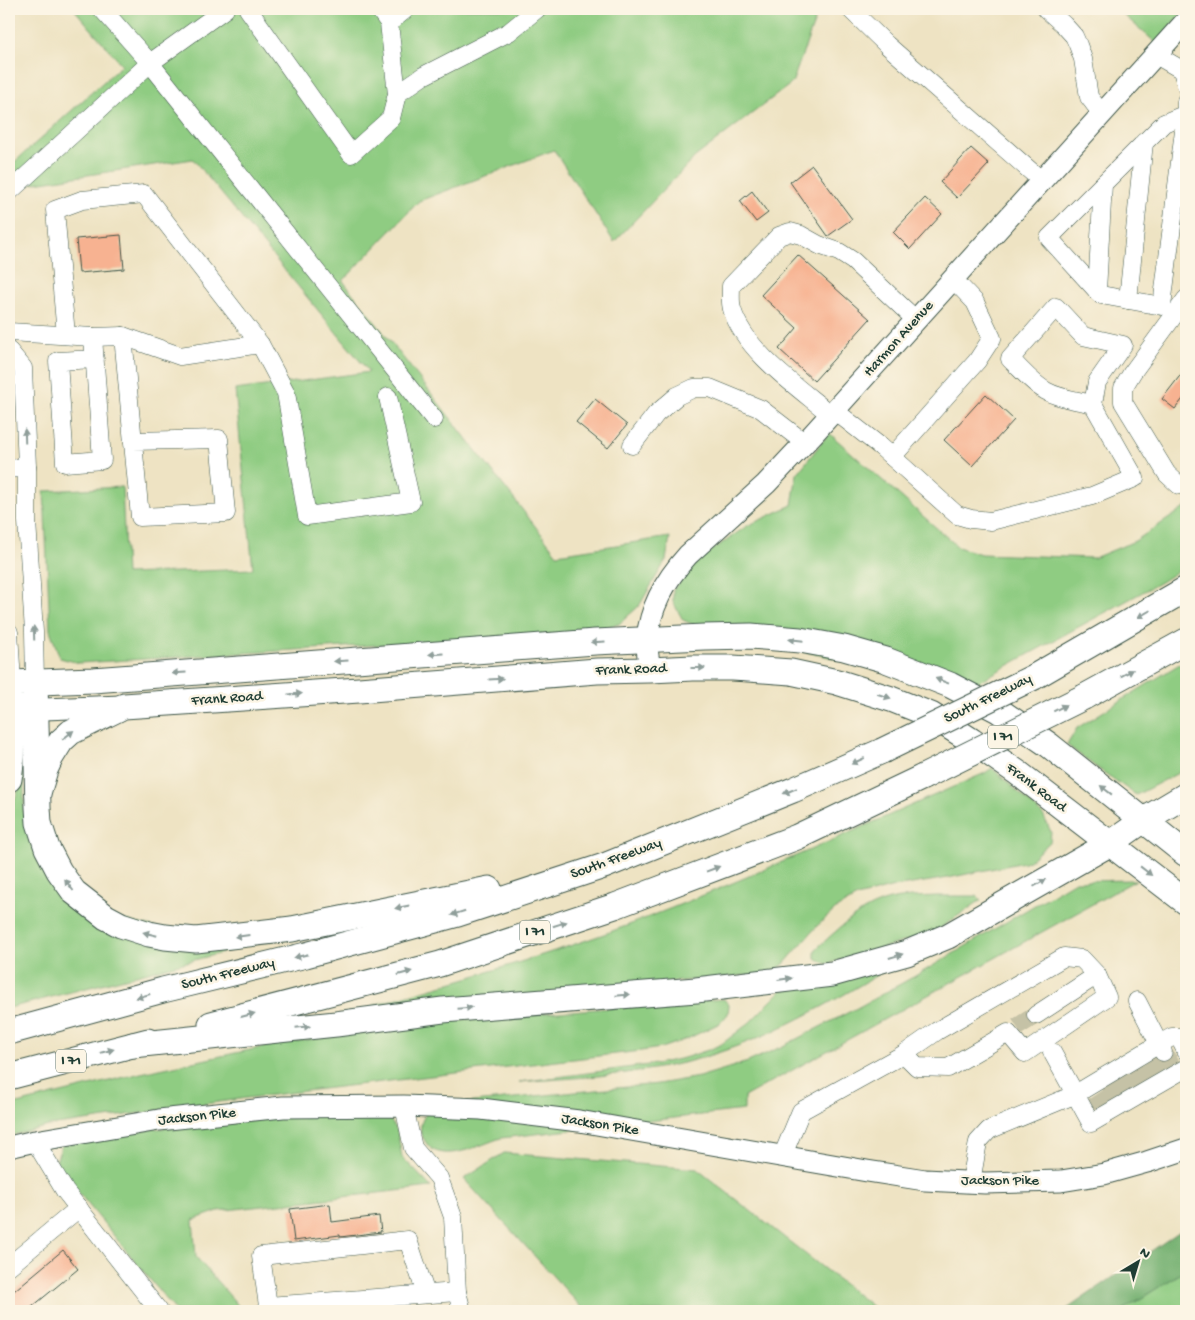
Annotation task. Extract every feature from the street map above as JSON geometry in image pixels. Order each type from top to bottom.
[{"type":"highway","name":"South Freeway","points":[[9,1032],[163,990],[401,930],[458,914],[604,866],[793,790],[882,751],[1034,677],[1186,589]]},
{"type":"highway","name":"Frank Road","points":[[18,683],[92,680],[647,639],[751,636],[800,640],[844,648],[886,660],[950,685],[998,710],[1049,745],[1186,854]]},
{"type":"highway","name":"I 71","points":[[9,1077],[440,964],[615,906],[797,837],[923,777],[1084,696],[1186,641]]},
{"type":"highway","name":"Frank Road","points":[[124,706],[597,671],[725,668],[791,672],[837,682],[891,699],[931,715],[1018,773],[1186,902]]},
{"type":"highway","points":[[18,683],[19,710],[38,793],[39,823],[47,848],[59,871],[74,892],[106,917],[121,925],[149,934],[196,940],[292,929],[604,866]]},
{"type":"highway","points":[[38,793],[45,770],[61,741],[71,732],[124,706]]},
{"type":"highway","points":[[9,780],[19,710]]},
{"type":"highway","points":[[133,1045],[336,1024],[443,1010],[696,990],[832,974],[907,953],[948,936],[1110,843],[1186,795]]},
{"type":"main road","name":"Harmon Avenue","points":[[650,670],[647,639],[656,604],[663,588],[679,564],[766,484],[805,443],[1186,21]]},
{"type":"main road","name":"Frank Road","points":[[19,710],[124,706]]},
{"type":"main road","name":"Jackson Pike","points":[[9,1147],[159,1120],[283,1108],[404,1106],[481,1109],[579,1121],[925,1180],[985,1183],[1061,1181],[1104,1174],[1186,1149]]},
{"type":"lane","points":[[102,9],[150,63],[434,419]]},
{"type":"lane","points":[[9,192],[150,63],[225,9]]},
{"type":"lane","points":[[248,9],[352,154],[391,118],[396,94],[389,23],[379,9]]},
{"type":"lane","points":[[389,23],[406,9]]},
{"type":"lane","points":[[396,94],[423,76],[510,32],[537,9]]},
{"type":"lane","points":[[850,9],[887,45],[1042,181]]},
{"type":"lane","points":[[1046,9],[1069,31],[1078,45],[1083,59],[1089,97],[1102,114]]},
{"type":"lane","points":[[1156,55],[1182,70],[1186,85]]},
{"type":"lane","points":[[1186,110],[1162,306],[1101,295],[1049,238],[1164,123],[1186,110]]},
{"type":"lane","points":[[1128,300],[1144,142]]},
{"type":"lane","points":[[1097,290],[1103,184]]},
{"type":"lane","points":[[66,335],[55,210],[82,200],[144,194],[260,344],[286,393],[307,516],[411,502],[388,397]]},
{"type":"lane","points":[[916,320],[853,261],[839,252],[790,232],[779,236],[731,286],[732,308],[739,325],[761,356],[892,457],[958,515],[971,519],[992,521],[1092,496],[1135,478],[1160,462]]},
{"type":"lane","points":[[892,457],[977,361],[992,338],[974,302],[953,279]]},
{"type":"lane","points":[[1186,300],[1123,388],[1123,402],[1167,474],[1179,485],[1186,484]]},
{"type":"lane","points":[[1093,404],[1059,397],[1047,392],[1010,359],[1056,307],[1083,336],[1123,345],[1098,382],[1093,404],[1135,478]]},
{"type":"lane","points":[[18,683],[34,632],[27,521],[23,368],[9,349],[9,332],[93,337],[123,336],[180,356],[260,344]]},
{"type":"lane","points":[[123,336],[140,517],[226,513],[219,439],[133,441]]},
{"type":"lane","points":[[93,337],[102,460],[65,463],[58,361],[94,359]]},
{"type":"lane","points":[[632,445],[656,414],[677,396],[694,388],[710,388],[761,409],[805,443]]},
{"type":"lane","points":[[9,469],[27,467]]},
{"type":"lane","points":[[9,632],[18,683]]},
{"type":"lane","points":[[782,1157],[801,1111],[904,1054],[937,1031],[1064,957],[1082,959],[1100,980],[1107,997],[1025,1053],[1024,1030]]},
{"type":"lane","points":[[904,1054],[917,1067],[948,1068],[1024,1030],[1100,980]]},
{"type":"lane","points":[[1133,1080],[1137,1000]]},
{"type":"lane","points":[[971,1182],[978,1142],[990,1130],[1133,1080],[1172,1037],[1179,1037],[1186,1050]]},
{"type":"lane","points":[[1052,1052],[1133,1080]]},
{"type":"lane","points":[[404,1106],[412,1148],[439,1178],[453,1217],[457,1292],[462,1311]]},
{"type":"lane","points":[[35,1141],[66,1191],[159,1311]]},
{"type":"lane","points":[[9,1266],[79,1208]]},
{"type":"lane","points":[[426,1294],[408,1240],[261,1256],[268,1306],[457,1292]]},
{"type":"green space","points":[[74,9],[819,9],[792,83],[695,157],[614,242],[554,150],[419,201],[343,281],[557,554],[670,537],[666,560],[639,606],[619,624],[593,632],[79,663],[60,658],[50,630],[44,491],[122,487],[126,574],[253,569],[235,390],[369,372],[193,159],[9,187],[9,167],[122,65]]},
{"type":"green space","points":[[1117,9],[1186,9],[1156,43]]},
{"type":"green space","points":[[829,433],[958,547],[981,554],[1094,558],[1135,541],[1186,507],[1186,566],[1161,582],[965,689],[696,626],[683,620],[673,602],[673,590],[702,557],[747,526],[792,505],[797,474]]},
{"type":"green space","points":[[1186,660],[1186,769],[1136,795],[1067,745],[1077,728]]},
{"type":"green space","points":[[992,768],[1043,815],[1051,832],[1050,842],[1029,861],[894,887],[857,897],[836,909],[817,926],[784,964],[771,973],[372,1009],[373,1005],[469,978],[626,926],[717,890],[985,773]]},
{"type":"green space","points":[[24,770],[24,819],[32,846],[55,887],[76,909],[231,945],[233,950],[9,1008],[9,816],[18,791],[21,772]]},
{"type":"green space","points":[[1136,880],[744,1097],[744,1110],[501,1138],[461,1152],[450,1153],[431,1149],[421,1134],[423,1118],[433,1106],[658,1084],[699,1077],[748,1062],[857,1008],[924,971],[1075,881]]},
{"type":"green space","points":[[977,896],[981,900],[933,933],[827,964],[815,958],[815,950],[830,936],[855,916],[873,906],[896,899]]},
{"type":"green space","points":[[882,972],[778,1029],[756,1039],[688,1062],[592,1077],[519,1082],[656,1064],[684,1058],[723,1043],[749,1023],[782,990]]},
{"type":"green space","points":[[724,999],[729,1005],[728,1014],[720,1023],[687,1039],[661,1048],[247,1098],[49,1126],[9,1136],[9,1106],[141,1073],[278,1044],[444,1021]]},
{"type":"green space","points":[[378,1110],[388,1117],[397,1130],[402,1157],[431,1187],[218,1211],[193,1220],[196,1257],[243,1311],[176,1311],[55,1164],[62,1145],[153,1129]]},
{"type":"green space","points":[[504,1153],[697,1169],[878,1311],[585,1311],[464,1179]]},
{"type":"green space","points":[[1186,1227],[1186,1270],[1121,1311],[1064,1311]]},
{"type":"green space","points":[[1186,1270],[1186,1311],[1121,1311]]},
{"type":"building","points":[[971,148],[989,164],[957,198],[940,182]]},
{"type":"building","points":[[812,165],[852,219],[828,236],[790,182]]},
{"type":"building","points":[[752,191],[768,213],[756,222],[740,201]]},
{"type":"building","points":[[925,198],[942,214],[910,249],[893,232]]},
{"type":"building","points":[[121,235],[124,269],[79,273],[76,239]]},
{"type":"building","points":[[798,255],[870,319],[814,381],[779,349],[797,328],[761,295]]},
{"type":"building","points":[[1186,368],[1186,395],[1175,409],[1162,399]]},
{"type":"building","points":[[986,394],[1014,420],[972,466],[944,440]]},
{"type":"building","points":[[595,399],[627,425],[608,448],[576,422]]},
{"type":"building","points":[[330,1204],[332,1222],[379,1216],[381,1232],[294,1241],[290,1209]]},
{"type":"building","points":[[63,1250],[78,1269],[27,1311],[9,1311],[9,1295]]},
{"type":"tunnel","points":[[1017,1027],[1036,1015]]},
{"type":"tunnel","points":[[1163,1052],[1172,1066]]},
{"type":"tunnel","points":[[1149,1061],[1158,1074]]},
{"type":"tunnel","points":[[1134,1069],[1144,1084]]},
{"type":"tunnel","points":[[1122,1076],[1130,1090]]},
{"type":"tunnel","points":[[1109,1084],[1117,1098]]},
{"type":"tunnel","points":[[1095,1095],[1103,1107]]}]
